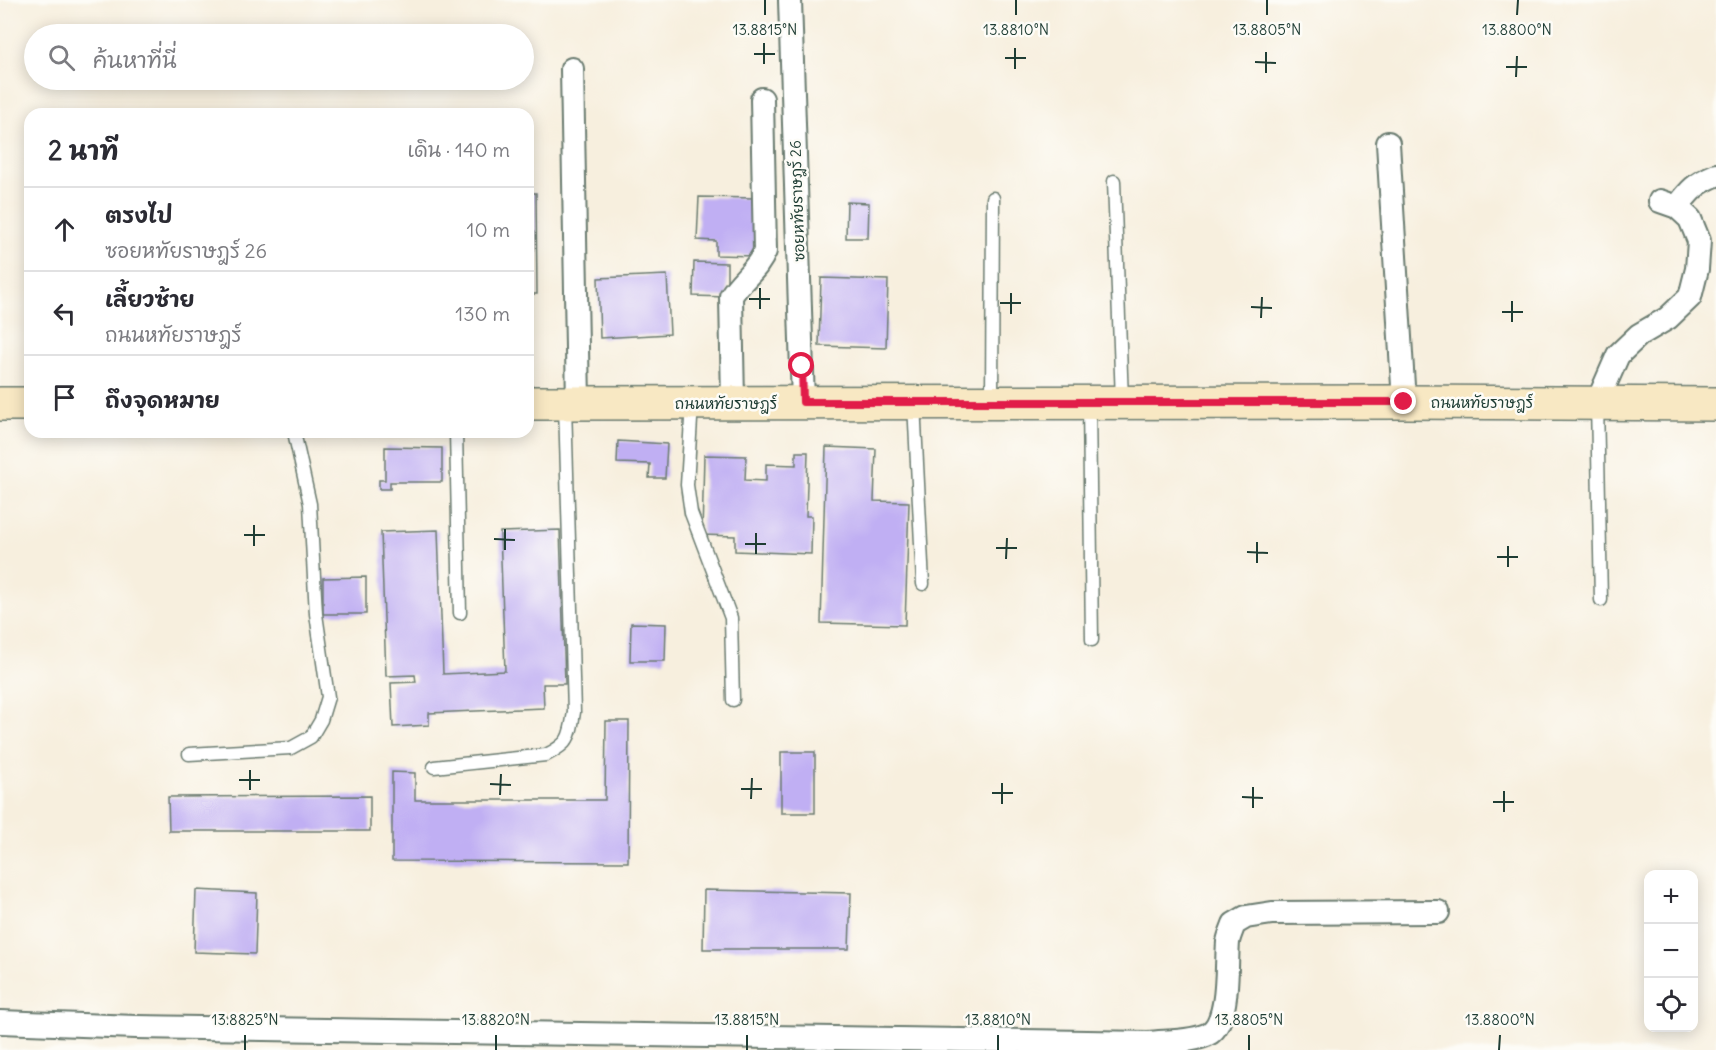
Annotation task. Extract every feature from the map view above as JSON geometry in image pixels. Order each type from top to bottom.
[{"type":"main road","name":"ถนนหทัยราษฎร์","points":[[534,403],[1716,404]]},
{"type":"main road","points":[[0,404],[24,404]]},
{"type":"street","name":"ซอยหทัยราษฎร์ 26","points":[[790,0],[803,402]]},
{"type":"street","points":[[572,69],[572,403]]},
{"type":"street","points":[[733,402],[731,296],[736,287],[761,264],[765,251],[762,99]]},
{"type":"street","points":[[1388,143],[1404,402]]},
{"type":"street","points":[[1597,403],[1618,356],[1639,335],[1668,318],[1690,297],[1697,269],[1699,241],[1690,219],[1668,204],[1701,181],[1716,175]]},
{"type":"street","points":[[0,1022],[184,1028],[1102,1042],[1177,1041],[1210,1032],[1220,1019],[1225,991],[1228,939],[1234,924],[1246,917],[1272,913],[1438,912]]},
{"type":"lane","points":[[1114,182],[1122,402]]},
{"type":"lane","points":[[992,403],[993,198]]},
{"type":"lane","points":[[692,402],[687,485],[690,513],[731,618],[733,700]]},
{"type":"lane","points":[[914,402],[923,584]]},
{"type":"lane","points":[[434,766],[546,755],[562,747],[570,737],[574,712],[572,403]]},
{"type":"lane","points":[[1089,403],[1092,640]]},
{"type":"lane","points":[[1597,403],[1600,600]]},
{"type":"lane","points":[[189,754],[291,748],[311,737],[321,720],[328,697],[316,614],[310,504],[295,438]]},
{"type":"lane","points":[[456,438],[459,613]]},
{"type":"building","points":[[534,193],[536,193],[537,294],[534,294]]},
{"type":"building","points":[[699,197],[756,198],[755,256],[716,255],[716,241],[697,240]]},
{"type":"building","points":[[847,202],[869,203],[868,238],[846,238]]},
{"type":"building","points":[[694,262],[727,263],[727,297],[693,296]]},
{"type":"building","points":[[667,275],[670,334],[600,338],[598,278]]},
{"type":"building","points":[[821,278],[888,280],[886,348],[819,346]]},
{"type":"building","points":[[618,441],[667,444],[665,478],[649,478],[650,464],[617,463]]},
{"type":"building","points":[[385,447],[442,448],[442,482],[390,482],[390,489],[379,489],[379,480],[385,480]]},
{"type":"building","points":[[826,447],[876,449],[874,501],[909,502],[905,625],[821,623]]},
{"type":"building","points":[[796,452],[808,452],[806,516],[812,516],[811,554],[735,551],[735,536],[702,535],[704,455],[746,456],[745,480],[766,481],[766,464],[796,465]]},
{"type":"building","points":[[438,530],[443,674],[505,671],[500,532],[560,530],[565,684],[543,684],[544,708],[429,713],[429,725],[393,727],[391,683],[416,682],[415,675],[386,676],[381,532]]},
{"type":"building","points":[[366,577],[366,614],[323,614],[323,578]]},
{"type":"building","points":[[631,623],[666,624],[665,661],[630,661]]},
{"type":"building","points":[[606,721],[629,721],[628,862],[392,861],[392,772],[415,773],[415,800],[605,800]]},
{"type":"building","points":[[781,752],[815,752],[815,813],[781,813]]},
{"type":"building","points":[[370,796],[370,831],[169,831],[168,797]]},
{"type":"building","points":[[196,890],[257,893],[255,954],[194,952]]},
{"type":"building","points":[[704,890],[851,893],[849,949],[703,949]]},
{"type":"route","points":[[802,366],[803,402],[1404,402]]}]
